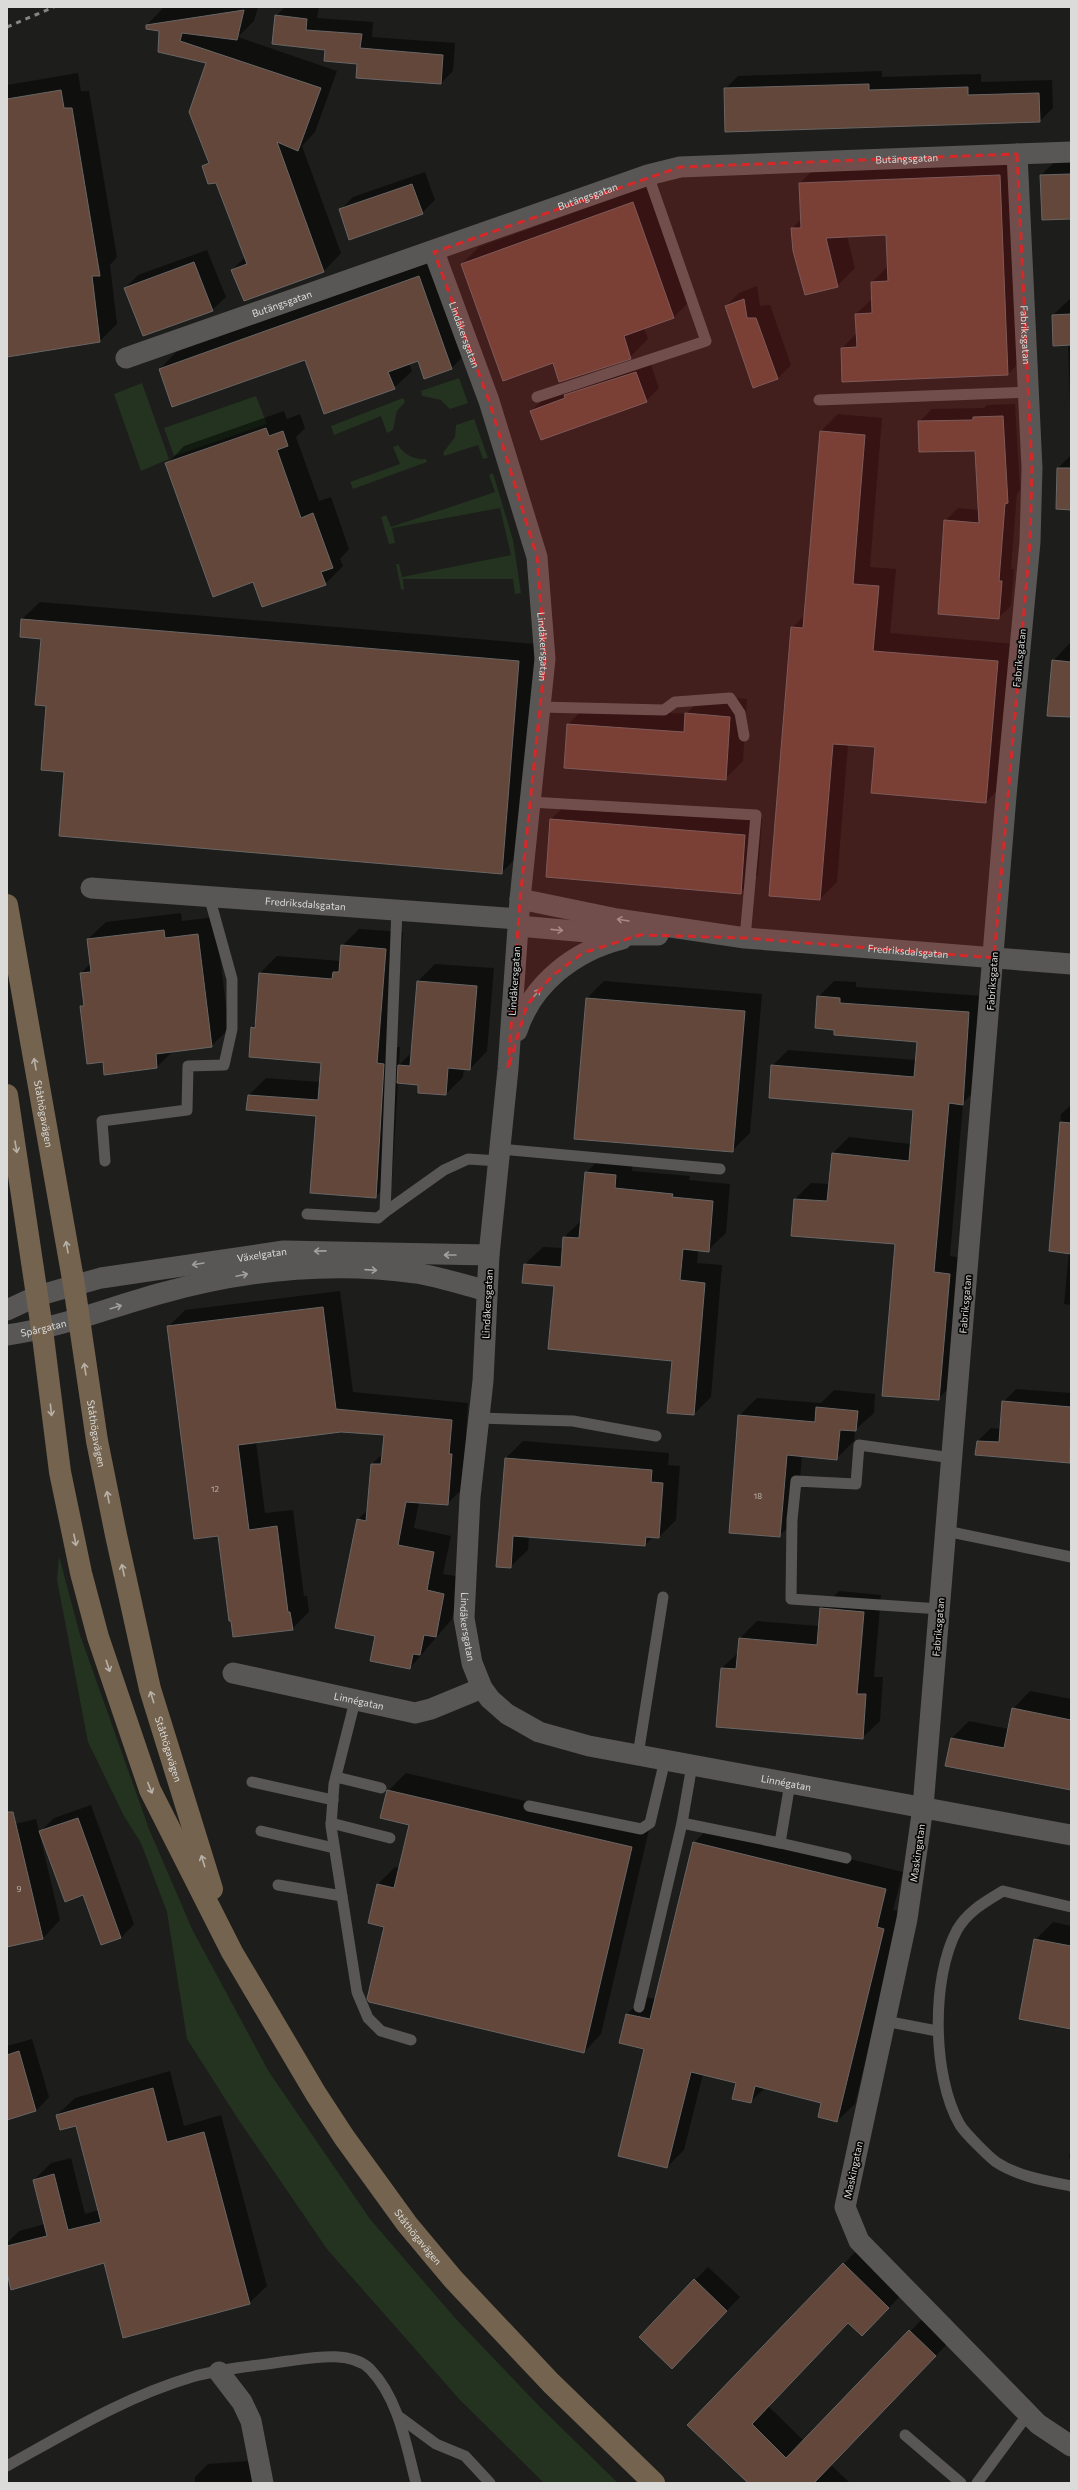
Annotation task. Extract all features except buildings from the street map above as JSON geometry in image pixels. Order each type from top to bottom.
[{"type":"main road","name":"Ståthögavägen","points":[[7,906],[74,1285],[98,1449],[150,1689],[232,1952]]},
{"type":"main road","name":"Ståthögavägen","points":[[7,1094],[42,1329],[60,1472],[82,1573],[98,1637],[150,1790],[232,1952],[316,2094],[407,2224],[497,2327],[654,2483]]},
{"type":"street","name":"Butängsgatan","points":[[126,358],[434,252],[648,175],[680,167],[1071,152]]},
{"type":"street","name":"Fabriksgatan","points":[[923,1807],[994,958],[1006,796],[1030,542],[1032,468],[1017,154]]},
{"type":"street","name":"Lindåkersgatan","points":[[434,252],[489,401],[537,557],[545,659],[520,899],[508,1069],[489,1255],[483,1382],[470,1497],[464,1618],[472,1663],[482,1688],[507,1714]]},
{"type":"street","name":"Fredriksdalsgatan","points":[[92,888],[397,910],[519,923],[575,932],[745,938],[1071,964]]},
{"type":"street","name":"Fredriksdalsgatan","points":[[520,899],[617,918],[745,938]]},
{"type":"street","name":"Fredriksdalsgatan","points":[[508,1069],[517,1030],[527,1005],[552,976],[583,953],[612,942],[640,935]]},
{"type":"street","name":"Växelgatan","points":[[37,1296],[74,1285],[115,1276],[284,1251],[489,1255]]},
{"type":"street","name":"Växelgatan","points":[[78,1318],[162,1293],[217,1280],[255,1272],[304,1267],[417,1273],[487,1291]]},
{"type":"street","points":[[7,1310],[37,1296]]},
{"type":"street","name":"Spårgatan","points":[[7,1335],[42,1329],[78,1318]]},
{"type":"street","name":"Linnégatan","points":[[233,1674],[415,1713],[431,1709],[482,1688]]},
{"type":"street","name":"Linnégatan","points":[[507,1714],[539,1732],[589,1746],[1071,1835]]},
{"type":"street","name":"Maskingatan","points":[[923,1807],[907,1919],[845,2207],[859,2241],[1038,2424],[1071,2446]]},
{"type":"street","points":[[219,2372],[242,2402],[251,2421],[263,2483]]},
{"type":"lane","points":[[537,397],[706,341],[648,175]]},
{"type":"lane","points":[[819,400],[1029,392]]},
{"type":"lane","points":[[540,707],[664,710],[675,702],[730,698],[740,712],[744,736]]},
{"type":"lane","points":[[530,802],[756,815],[745,938]]},
{"type":"lane","points":[[105,1161],[102,1122],[187,1110],[188,1066],[224,1065],[232,1029],[232,979],[209,896]]},
{"type":"lane","points":[[385,1212],[397,910]]},
{"type":"lane","points":[[307,1214],[378,1218],[444,1170],[468,1159],[499,1155],[720,1169]]},
{"type":"lane","points":[[479,1418],[573,1421],[656,1436]]},
{"type":"lane","points":[[940,1609],[791,1599],[792,1520],[796,1480],[856,1484],[860,1445],[952,1458]]},
{"type":"lane","points":[[946,1531],[1071,1557]]},
{"type":"lane","points":[[638,1755],[663,1597]]},
{"type":"lane","points":[[355,1701],[336,1777],[331,1823],[357,1992],[368,2018],[381,2031],[411,2040]]},
{"type":"lane","points":[[529,1806],[641,1829],[650,1823],[665,1760]]},
{"type":"lane","points":[[639,2006],[682,1823],[692,1766]]},
{"type":"lane","points":[[336,1777],[381,1788]]},
{"type":"lane","points":[[252,1782],[333,1800]]},
{"type":"lane","points":[[780,1843],[790,1783]]},
{"type":"lane","points":[[331,1823],[390,1838]]},
{"type":"lane","points":[[682,1823],[846,1858]]},
{"type":"lane","points":[[261,1831],[334,1848]]},
{"type":"lane","points":[[278,1886],[342,1896]]},
{"type":"lane","points":[[1071,1907],[1003,1891],[972,1910],[957,1930],[945,1961],[937,2031],[944,2082],[960,2125],[996,2162],[1036,2179],[1071,2186]]},
{"type":"lane","points":[[885,2021],[937,2031]]},
{"type":"lane","points":[[7,2466],[152,2391],[193,2376],[319,2357],[349,2359],[369,2368],[382,2385],[398,2416],[416,2483]]},
{"type":"lane","points":[[977,2483],[1028,2414]]},
{"type":"lane","points":[[398,2416],[436,2444],[465,2456],[490,2483]]},
{"type":"lane","points":[[905,2435],[961,2483]]},
{"type":"highlighted area","points":[[1017,154],[1032,468],[1030,542],[994,958],[745,938],[640,935],[583,953],[552,976],[527,1005],[508,1069],[520,899],[545,659],[537,557],[489,401],[434,252],[680,167]]},
{"type":"green space","points":[[459,378],[468,403],[450,409],[441,400],[422,396],[421,391]]},
{"type":"green space","points":[[142,383],[169,459],[141,471],[114,394]]},
{"type":"green space","points":[[256,396],[267,424],[174,456],[164,428]]},
{"type":"green space","points":[[403,398],[405,402],[397,411],[393,430],[387,433],[381,416],[334,435],[331,426]]},
{"type":"green space","points":[[474,419],[488,458],[483,459],[478,445],[444,456],[443,453],[455,437],[456,425]]},
{"type":"green space","points":[[398,445],[403,452],[414,458],[426,459],[427,462],[353,489],[350,482],[400,464],[393,447]]},
{"type":"green space","points":[[493,473],[513,540],[521,593],[515,594],[513,579],[403,579],[404,590],[401,589],[396,564],[399,564],[402,577],[511,555],[500,508],[392,528],[395,543],[389,544],[381,517],[386,515],[391,527],[495,492],[489,475]]},
{"type":"green space","points":[[59,1556],[80,1635],[149,1829],[192,1929],[269,2072],[370,2219],[455,2318],[540,2407],[618,2483],[544,2483],[460,2400],[327,2249],[238,2119],[187,2039],[167,1912],[141,1843],[124,1816],[88,1742],[57,1580]]},
{"type":"railway","points":[[7,27],[54,7]]}]
